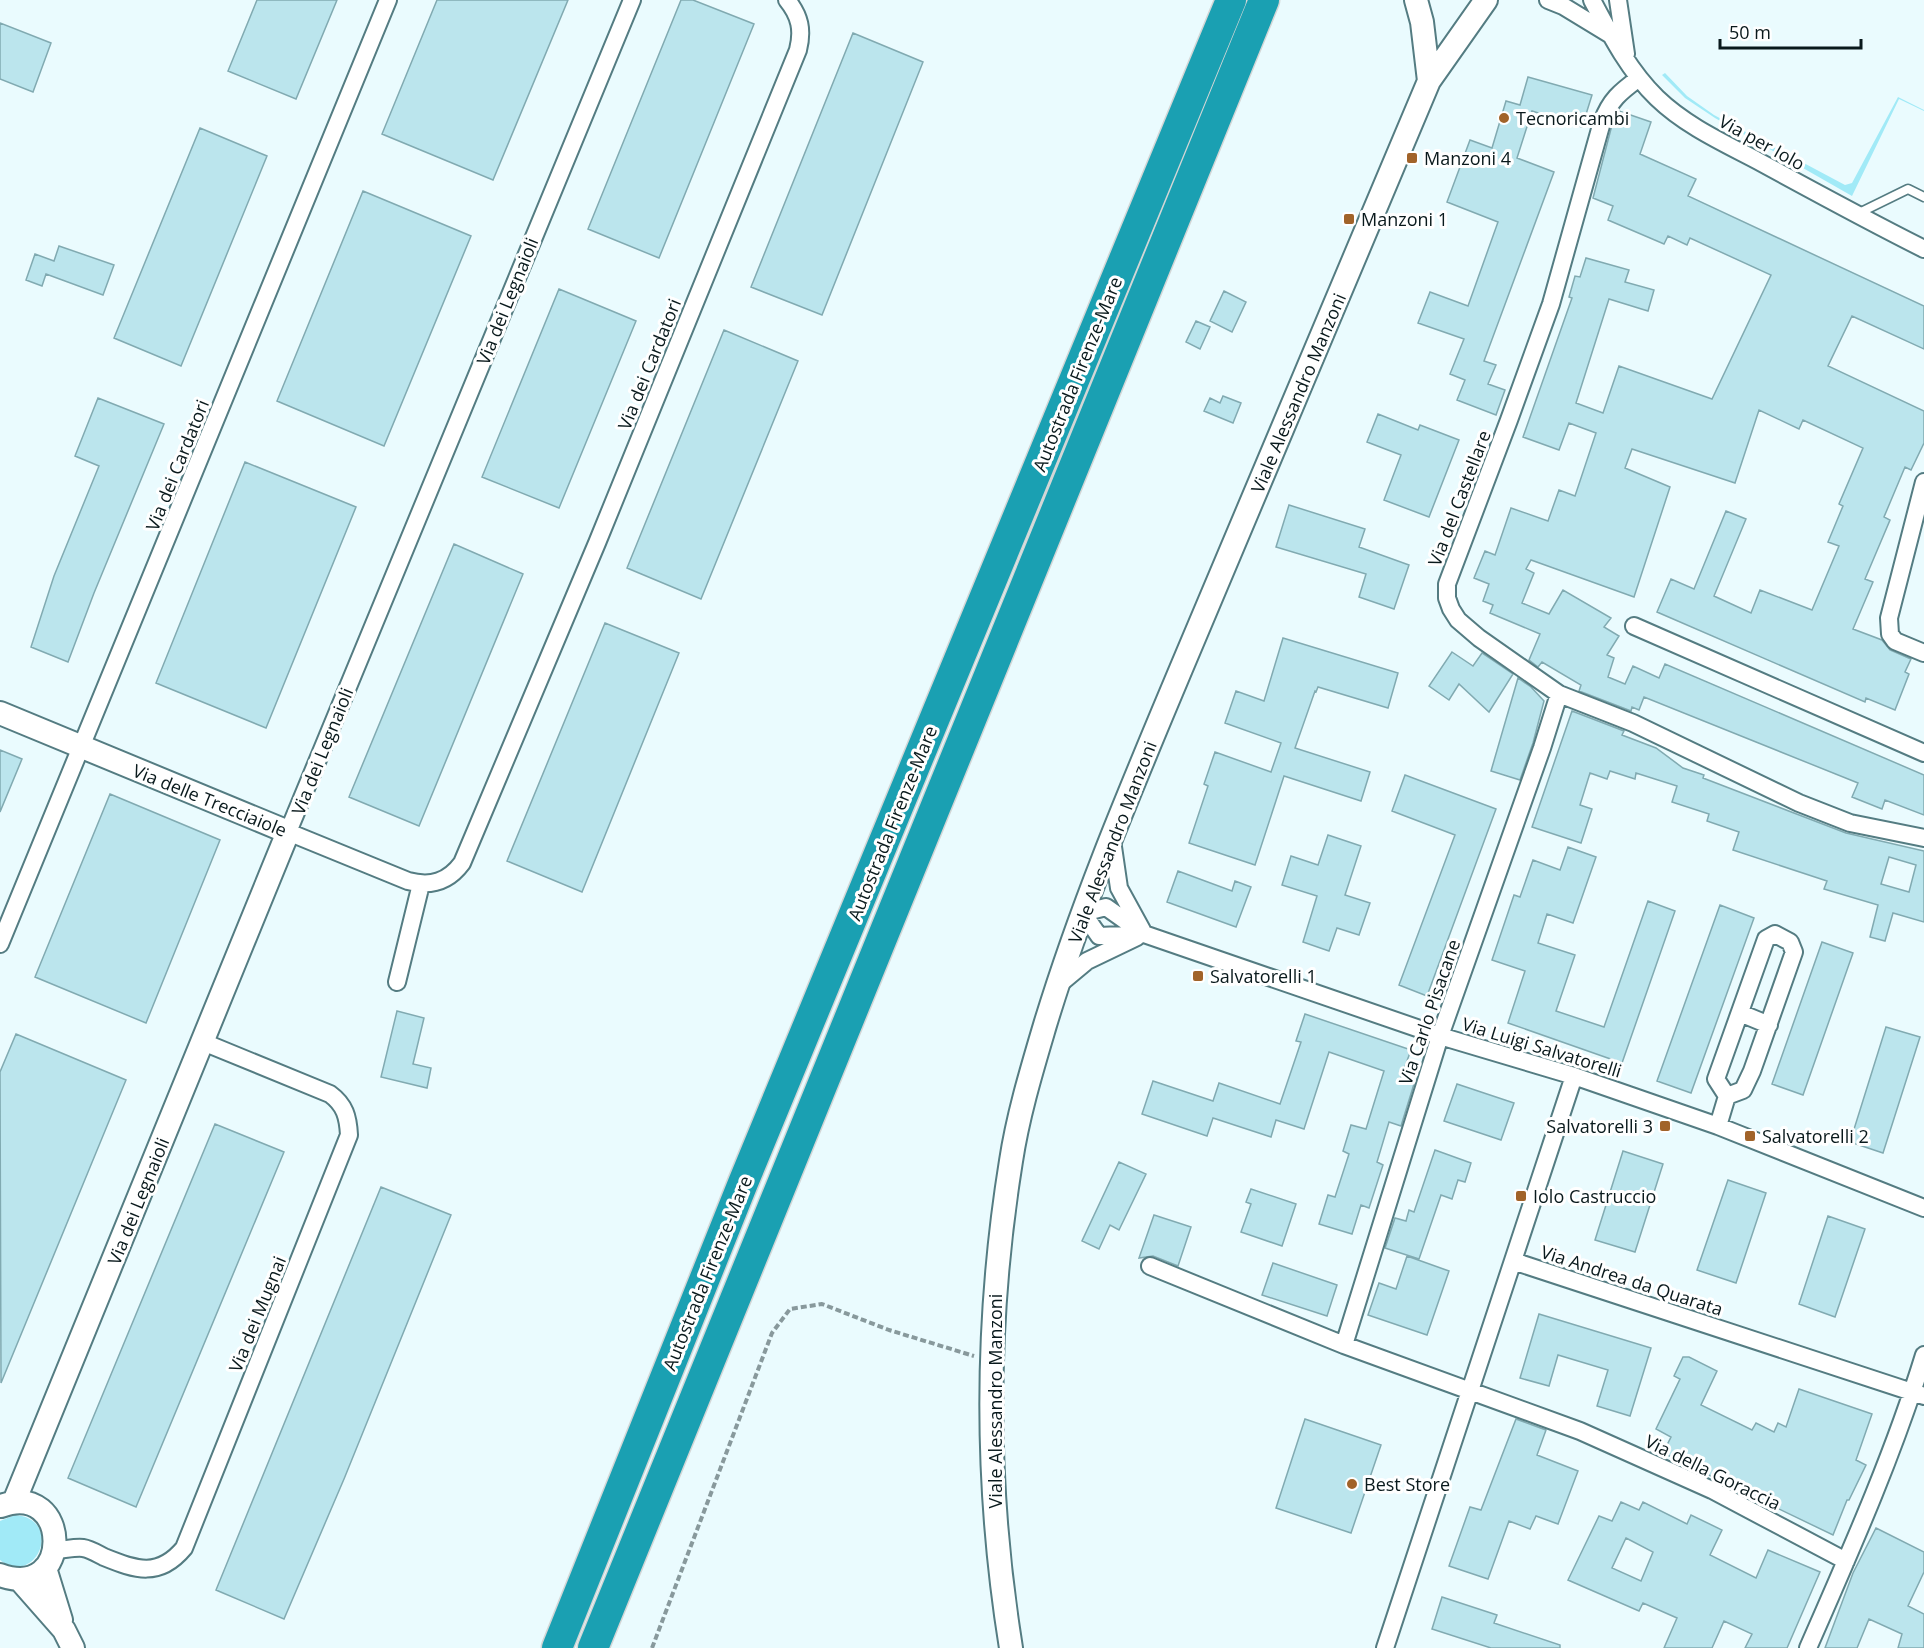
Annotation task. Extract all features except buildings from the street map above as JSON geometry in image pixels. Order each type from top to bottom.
[{"type":"highway","name":"Autostrada Firenze-Mare","points":[[557,1648],[743,1183],[1231,0]]},
{"type":"highway","name":"Autostrada Firenze-Mare","points":[[593,1648],[1264,0]]},
{"type":"street","name":"Via dei Cardatori","points":[[0,944],[388,0]]},
{"type":"street","name":"Via dei Legnaioli","points":[[7,1505],[203,1042],[632,0]]},
{"type":"street","name":"Via dei Cardatori","points":[[420,884],[443,880],[454,873],[462,863],[597,543],[798,50],[801,37],[800,22],[787,0]]},
{"type":"street","points":[[1416,0],[1422,22],[1429,81]]},
{"type":"street","name":"Viale Alessandro Manzoni","points":[[1011,1648],[993,1506],[992,1361],[996,1275],[1011,1158],[1032,1069],[1057,987],[1111,835],[1429,81],[1486,0]]},
{"type":"street","name":"Via per Iolo","points":[[1548,0],[1563,6],[1610,34]]},
{"type":"street","name":"Via per Iolo","points":[[1592,0],[1610,34],[1635,72],[1658,99],[1697,128],[1924,249]]},
{"type":"street","points":[[1618,0],[1625,50],[1635,72]]},
{"type":"street","name":"Via del Castellare","points":[[1635,72],[1608,106],[1551,304],[1447,584],[1447,598],[1451,609],[1458,620],[1479,638],[1559,694],[1633,723],[1799,803],[1850,823],[1924,838]]},
{"type":"street","points":[[1924,482],[1889,618],[1890,634],[1895,641],[1924,653]]},
{"type":"street","points":[[1634,626],[1924,753]]},
{"type":"street","name":"Via Carlo Pisacane","points":[[1344,1345],[1440,1036],[1559,694]]},
{"type":"street","name":"Via delle Trecciaiole","points":[[0,713],[399,878],[420,884]]},
{"type":"street","points":[[1057,987],[1087,961],[1144,934],[1119,888],[1111,835]]},
{"type":"street","points":[[397,982],[420,884]]},
{"type":"street","name":"Via Luigi Salvatorelli","points":[[1144,934],[1099,936],[1083,913],[1106,907],[1144,934],[1440,1036],[1574,1076],[1718,1126],[1924,1208]]},
{"type":"street","points":[[1718,1126],[1727,1096],[1716,1079],[1766,939],[1775,933],[1790,942],[1794,952],[1769,1025],[1743,1090],[1727,1096]]},
{"type":"street","points":[[1740,1013],[1769,1025]]},
{"type":"street","name":"Via dei Mugnai","points":[[51,1550],[84,1548],[131,1568],[142,1569],[164,1565],[175,1558],[183,1548],[349,1135],[345,1110],[339,1100],[330,1094],[203,1042]]},
{"type":"street","name":"Via Andrea da Quarata","points":[[1574,1076],[1514,1261],[1918,1394]]},
{"type":"street","points":[[1385,1648],[1514,1261]]},
{"type":"street","name":"Via della Goraccia","points":[[1150,1266],[1344,1345],[1580,1431],[1712,1490],[1846,1561]]},
{"type":"street","points":[[1808,1648],[1918,1394],[1924,1355]]},
{"type":"street","points":[[7,1505],[34,1506],[50,1520],[51,1550],[68,1639]]},
{"type":"street","points":[[10,1577],[29,1578],[51,1550]]},
{"type":"street","points":[[10,1577],[68,1639]]},
{"type":"lane","points":[[1856,214],[1908,189],[1924,197]]},
{"type":"path","points":[[652,1648],[772,1333],[790,1309],[822,1304],[889,1330],[992,1361]]},
{"type":"shaded area","points":[[1665,73],[1687,96],[1714,115],[1845,185],[1852,183],[1898,97],[1924,111],[1899,99],[1852,196],[1715,118],[1685,98],[1662,75]]},
{"type":"shaded area","points":[[15,1515],[30,1519],[39,1528],[42,1538],[40,1550],[34,1559],[25,1565],[13,1566],[0,1560],[0,1521]]},
{"type":"place","name":"Tecnoricambi","points":[[1504,118]]},
{"type":"place","name":"Manzoni 4","points":[[1412,158]]},
{"type":"place","name":"Manzoni 1","points":[[1349,219]]},
{"type":"place","name":"Salvatorelli 1","points":[[1198,976]]},
{"type":"place","name":"Salvatorelli 3","points":[[1665,1126]]},
{"type":"place","name":"Salvatorelli 2","points":[[1750,1136]]},
{"type":"place","name":"Iolo Castruccio","points":[[1521,1196]]},
{"type":"place","name":"Best Store","points":[[1352,1484]]}]
